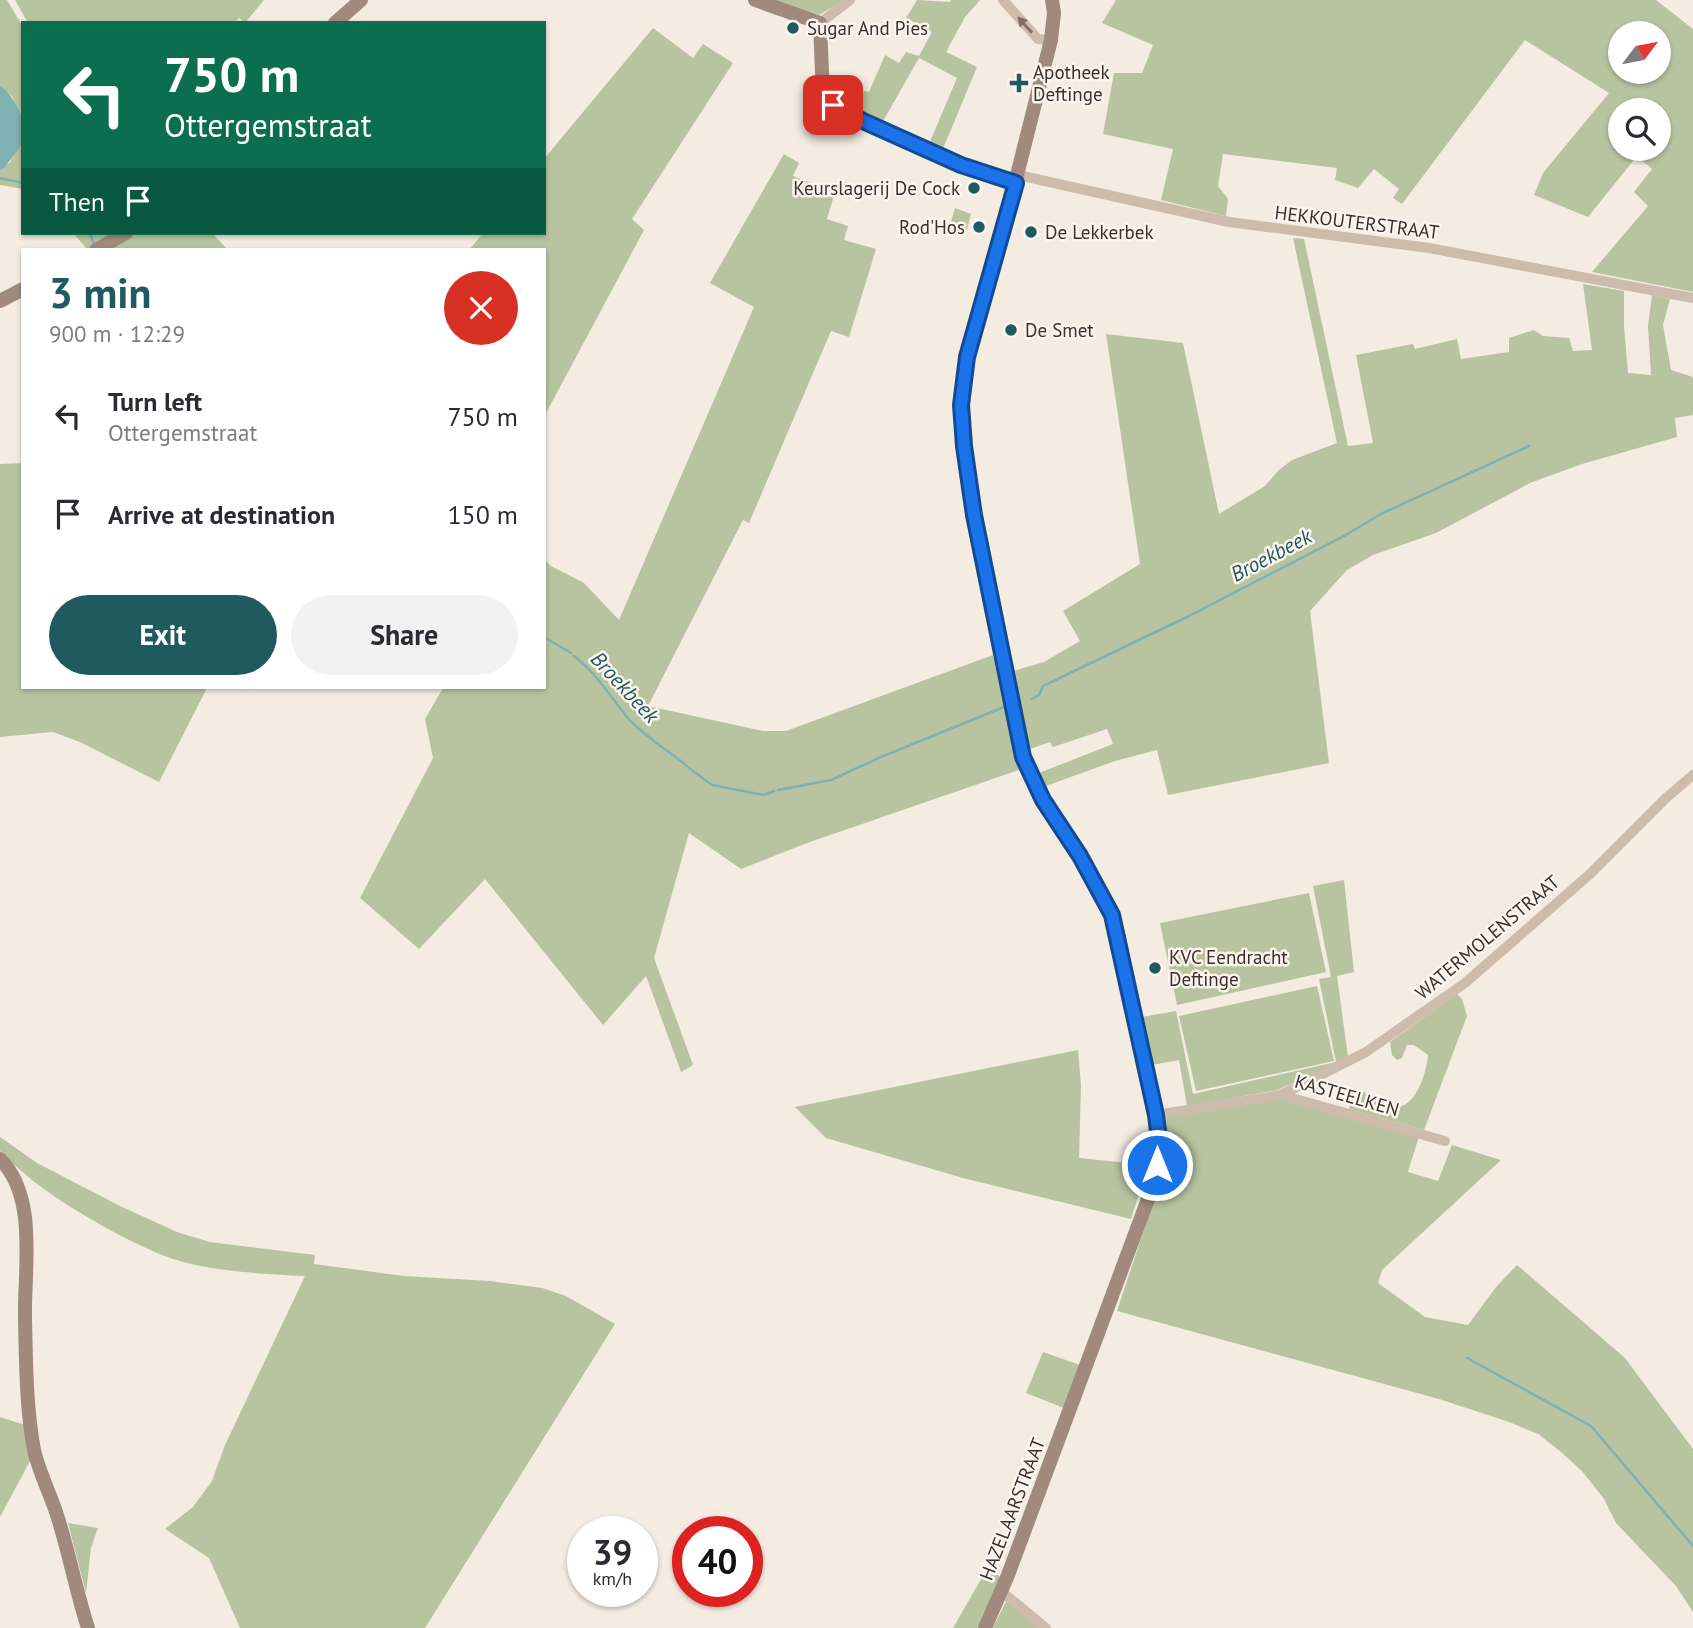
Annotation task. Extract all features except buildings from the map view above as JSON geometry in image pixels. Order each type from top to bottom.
[{"type":"street","points":[[337,21],[360,0]]},
{"type":"street","points":[[755,0],[820,23]]},
{"type":"street","points":[[820,23],[850,0]]},
{"type":"street","points":[[1003,0],[1038,39],[1051,40]]},
{"type":"street","name":"HAZELAARSTRAAT","points":[[985,1628],[1151,1191],[1159,1151],[1156,1115],[1112,915],[1080,856],[1043,800],[1023,757],[974,515],[964,446],[961,405],[967,357],[1017,179],[1051,40],[1054,13],[1052,0]]},
{"type":"street","points":[[820,23],[823,97],[846,113],[961,165],[1017,179]]},
{"type":"street","name":"HEKKOUTERSTRAAT","points":[[1017,179],[1228,222],[1429,248],[1693,298]]},
{"type":"street","points":[[100,248],[122,235]]},
{"type":"street","points":[[0,301],[21,290]]},
{"type":"street","name":"WATERMOLENSTRAAT","points":[[1281,1095],[1366,1052],[1465,983],[1590,874],[1666,798],[1693,775]]},
{"type":"street","name":"KASTEELKEN","points":[[1156,1115],[1281,1095],[1445,1141]]},
{"type":"street","points":[[0,1159],[12,1173],[21,1193],[25,1212],[25,1316],[30,1422],[35,1452],[57,1515],[88,1628]]},
{"type":"street","points":[[1001,1591],[1046,1628]]},
{"type":"green space","points":[[0,0],[7,0],[21,24],[21,117],[12,97],[0,85]]},
{"type":"green space","points":[[15,0],[264,0],[247,21],[239,18],[237,21],[27,21]]},
{"type":"green space","points":[[767,0],[845,0],[819,15]]},
{"type":"green space","points":[[917,0],[980,0],[965,17],[946,52],[977,67],[942,151],[929,144],[957,78],[919,58],[882,123],[855,111],[864,91],[869,92],[885,55],[899,63],[906,52],[919,56],[932,32],[906,18]]},
{"type":"green space","points":[[1116,0],[1656,0],[1693,29],[1693,292],[1592,272],[1648,206],[1634,192],[1652,169],[1643,161],[1671,161],[1671,98],[1608,98],[1608,161],[1633,161],[1588,217],[1534,195],[1543,173],[1609,93],[1525,40],[1402,204],[1393,198],[1399,189],[1374,169],[1358,188],[1335,180],[1337,168],[1223,154],[1218,186],[1228,199],[1226,216],[1161,200],[1173,149],[1103,134],[1114,73],[1142,73],[1153,45],[1102,23]]},
{"type":"green space","points":[[653,28],[693,58],[703,44],[733,63],[632,219],[644,230],[546,413],[546,248],[471,248],[481,235],[546,235],[546,157]]},
{"type":"green space","points":[[21,146],[21,189],[0,185],[0,169],[9,163]]},
{"type":"green space","points":[[784,154],[799,163],[793,176],[835,192],[827,219],[848,226],[844,240],[876,249],[849,337],[831,331],[749,523],[743,520],[648,706],[763,731],[786,731],[993,655],[1019,770],[807,843],[741,869],[689,833],[654,958],[693,1065],[681,1072],[646,976],[603,1025],[485,879],[419,949],[360,898],[433,758],[425,719],[442,689],[546,689],[546,561],[584,583],[619,620],[754,307],[710,283]]},
{"type":"green space","points":[[955,208],[971,214],[966,233],[949,228]]},
{"type":"green space","points":[[75,235],[114,235],[91,248],[86,248]]},
{"type":"green space","points":[[130,235],[214,235],[226,248],[110,248]]},
{"type":"green space","points":[[1293,238],[1304,239],[1348,446],[1373,443],[1356,355],[1413,344],[1415,349],[1457,339],[1461,359],[1509,352],[1509,338],[1534,330],[1543,336],[1569,338],[1573,351],[1592,350],[1583,284],[1624,291],[1628,373],[1651,375],[1648,326],[1652,295],[1670,299],[1663,325],[1671,370],[1693,377],[1693,415],[1675,418],[1677,437],[1582,464],[1530,483],[1436,533],[1373,555],[1347,570],[1310,611],[1329,763],[1168,795],[1157,750],[1115,761],[1046,786],[1039,773],[1113,744],[1107,729],[1053,747],[1050,742],[1030,749],[1013,671],[1044,662],[1080,641],[1063,611],[1140,564],[1106,334],[1183,343],[1219,514],[1265,486],[1292,460],[1337,443]]},
{"type":"green space","points":[[21,463],[21,689],[206,689],[159,782],[80,742],[53,732],[0,737],[0,464]]},
{"type":"green space","points":[[1344,880],[1354,972],[1337,976],[1348,1057],[1278,1090],[1187,1106],[1179,1060],[1152,1065],[1142,1017],[1176,1011],[1193,1094],[1336,1062],[1319,979],[1331,977],[1313,886]]},
{"type":"green space","points":[[1309,893],[1326,972],[1177,1005],[1160,923]]},
{"type":"green space","points":[[1317,986],[1334,1061],[1196,1091],[1179,1016]]},
{"type":"green space","points":[[1457,994],[1462,999],[1467,1016],[1424,1130],[1349,1109],[1353,1089],[1365,1092],[1367,1098],[1391,1106],[1399,1107],[1411,1100],[1423,1077],[1428,1055],[1414,1045],[1407,1045],[1402,1058],[1397,1060],[1392,1055],[1390,1042]]},
{"type":"green space","points":[[1078,1050],[1081,1085],[1079,1158],[1148,1165],[1131,1219],[963,1178],[826,1138],[795,1107]]},
{"type":"green space","points":[[1281,1099],[1419,1136],[1408,1172],[1438,1181],[1452,1145],[1501,1160],[1382,1270],[1378,1283],[1425,1317],[1468,1325],[1496,1287],[1517,1265],[1625,1358],[1693,1449],[1693,1612],[1676,1586],[1616,1523],[1604,1499],[1582,1471],[1538,1434],[1439,1399],[1117,1311],[1163,1172],[1166,1140],[1163,1121],[1169,1117]]},
{"type":"green space","points":[[0,1137],[37,1163],[177,1232],[210,1242],[315,1255],[314,1264],[404,1276],[490,1281],[542,1288],[566,1296],[615,1324],[425,1628],[240,1628],[209,1558],[165,1529],[193,1507],[212,1481],[225,1445],[305,1276],[213,1268],[183,1262],[146,1248],[84,1215],[32,1180],[0,1151]]},
{"type":"green space","points":[[1043,1352],[1080,1365],[1064,1408],[1026,1393]]},
{"type":"green space","points":[[0,1417],[25,1425],[30,1461],[0,1517]]},
{"type":"green space","points":[[68,1523],[98,1528],[91,1548],[86,1593]]},
{"type":"green space","points":[[988,1567],[1000,1577],[980,1628],[953,1628]]},
{"type":"green space","points":[[1006,1601],[1039,1628],[993,1628]]},
{"type":"water","points":[[0,85],[11,96],[21,115],[21,146],[2,170]]},
{"type":"waterway","name":"Broekbeek","points":[[0,178],[21,183]]},
{"type":"waterway","name":"Broekbeek","points":[[91,235],[95,246]]},
{"type":"waterway","name":"Broekbeek","points":[[1032,699],[1039,695],[1043,686],[1189,616],[1381,514],[1529,446]]},
{"type":"waterway","name":"Broekbeek","points":[[546,638],[571,653]]},
{"type":"waterway","name":"Broekbeek","points":[[574,656],[596,677],[633,723],[687,766]]},
{"type":"waterway","name":"Broekbeek","points":[[778,790],[831,780],[1004,707]]},
{"type":"waterway","name":"Broekbeek","points":[[689,768],[712,785],[764,795],[774,791]]},
{"type":"waterway","points":[[1467,1358],[1591,1426],[1693,1546]]},
{"type":"place","name":"Sugar And Pies","points":[[793,28]]},
{"type":"place","name":"Apotheek Deftinge","points":[[1019,83]]},
{"type":"place","name":"Keurslagerij De Cock","points":[[974,188]]},
{"type":"place","name":"Rod'Hos","points":[[979,227]]},
{"type":"place","name":"De Lekkerbek","points":[[1031,232]]},
{"type":"place","name":"De Smet","points":[[1011,330]]},
{"type":"place","name":"KVC Eendracht Deftinge","points":[[1155,968]]},
{"type":"route","points":[[833,105],[961,165],[1016,183],[967,357],[961,405],[964,446],[974,515],[1023,757],[1043,800],[1103,896],[1118,933],[1156,1115],[1159,1139],[1157,1165]]}]
